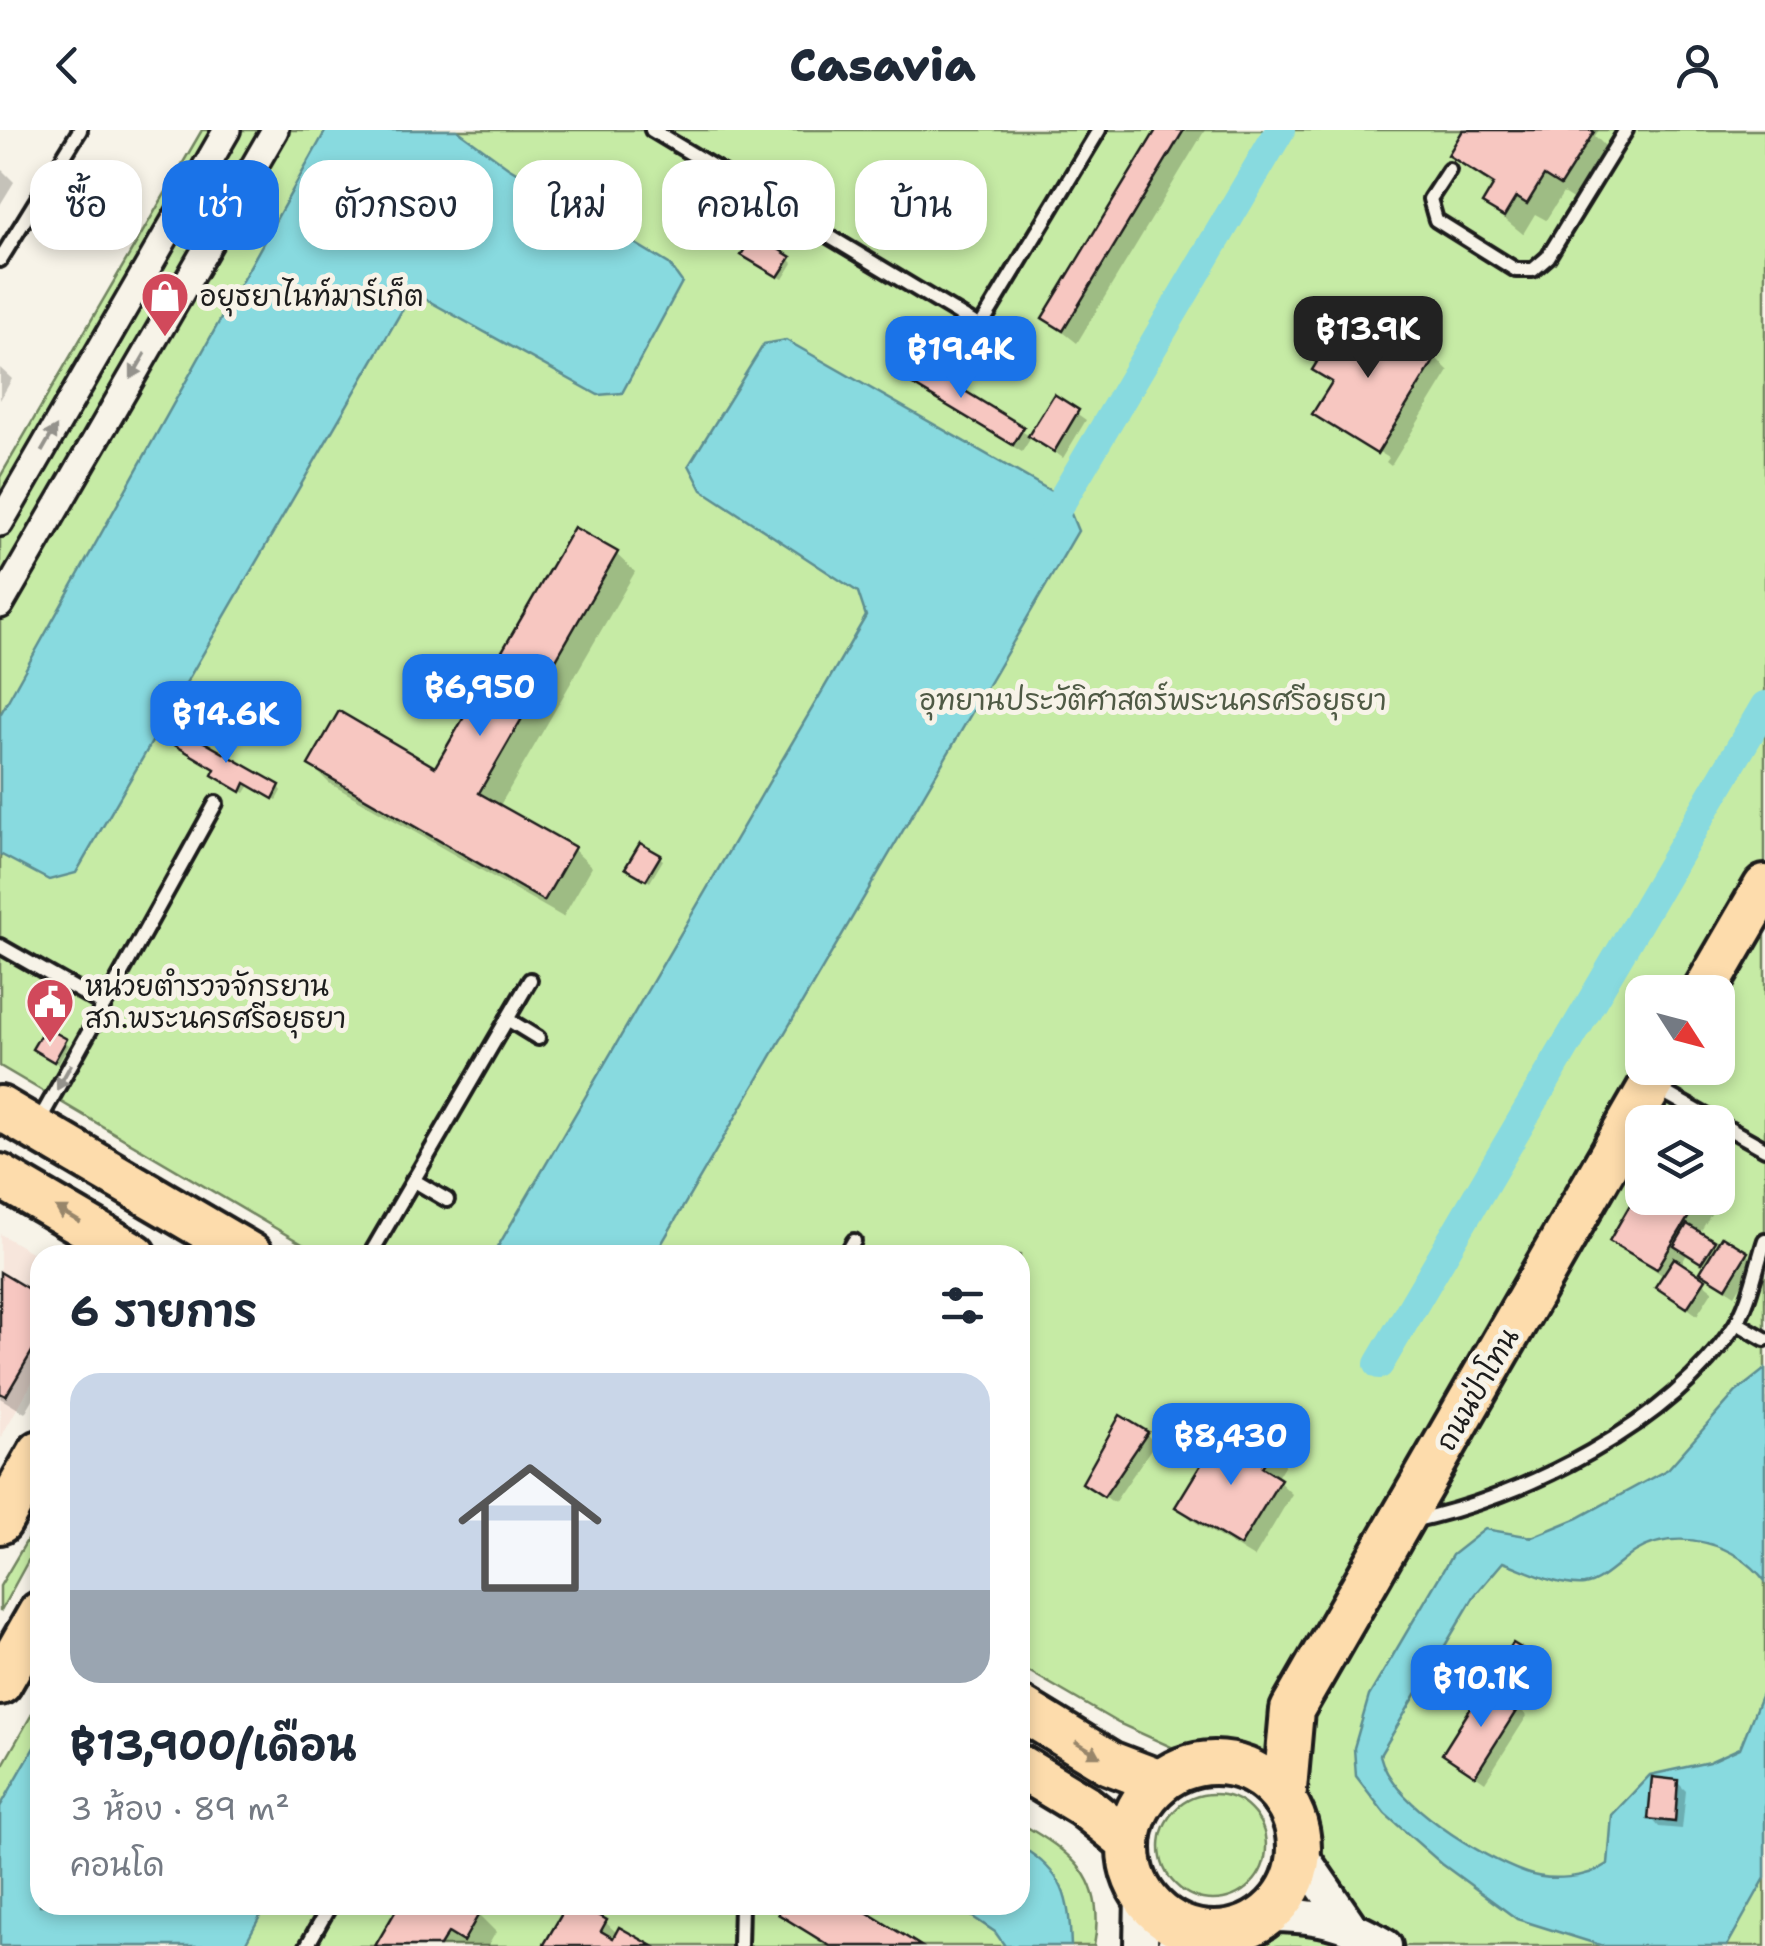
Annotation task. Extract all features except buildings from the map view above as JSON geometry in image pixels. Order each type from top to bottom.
[{"type":"main road","points":[[1714,975],[1765,887]]},
{"type":"main road","name":"ถนนป่าโทน","points":[[1221,1764],[1292,1710],[1651,1085]]},
{"type":"main road","points":[[18,1118],[231,1245]]},
{"type":"main road","points":[[0,1176],[118,1245]]},
{"type":"main road","points":[[158,1245],[176,1212]]},
{"type":"main road","points":[[0,1522],[30,1470]]},
{"type":"main road","points":[[0,1683],[30,1630]]},
{"type":"main road","name":"ถนนป่าโทน","points":[[1284,1800],[1292,1710]]},
{"type":"main road","points":[[1030,1714],[1110,1762],[1160,1782]]},
{"type":"main road","points":[[1221,1764],[1256,1774],[1284,1800],[1292,1816],[1298,1852],[1289,1887],[1266,1915],[1234,1930],[1187,1939],[1142,1895],[1130,1862],[1129,1842],[1140,1809],[1160,1782],[1184,1769],[1221,1764]]},
{"type":"main road","points":[[1030,1774],[1083,1805],[1129,1842]]},
{"type":"street","points":[[0,523],[228,130]]},
{"type":"street","points":[[0,605],[275,130]]},
{"type":"street","points":[[1298,1852],[1348,1924]]},
{"type":"street","points":[[1141,1946],[1142,1895]]},
{"type":"street","points":[[1266,1915],[1305,1915],[1348,1924],[1386,1946]]},
{"type":"lane","points":[[0,260],[80,130]]},
{"type":"lane","points":[[652,130],[980,327],[1099,130]]},
{"type":"lane","points":[[1449,170],[1430,199],[1436,220],[1516,270],[1533,270],[1548,256],[1626,130]]},
{"type":"lane","points":[[18,1118],[104,1005],[216,804]]},
{"type":"lane","points":[[0,946],[104,1005]]},
{"type":"lane","points":[[376,1245],[530,980]]},
{"type":"lane","points":[[507,1019],[538,1038]]},
{"type":"lane","points":[[1669,1085],[1765,1149]]},
{"type":"lane","points":[[413,1180],[446,1200]]},
{"type":"lane","points":[[1399,1523],[1500,1498],[1603,1444],[1685,1381],[1737,1323],[1765,1240]]},
{"type":"lane","points":[[852,1245],[854,1241]]},
{"type":"lane","points":[[1737,1323],[1765,1339]]},
{"type":"lane","points":[[307,1946],[324,1915]]},
{"type":"lane","points":[[740,1915],[740,1946]]},
{"type":"shaded area","points":[[0,1234],[30,1251],[30,1386],[0,1439]]},
{"type":"green space","name":"อุทยานประวัติศาสตร์พระนครศรีอยุธยา","points":[[202,130],[1765,130],[1765,1946],[1233,1946],[1275,1931],[1317,1863],[1297,1787],[1234,1749],[1180,1751],[1118,1723],[1030,1672],[1030,1245],[304,1245],[0,1066],[0,477],[132,250],[142,250],[142,233],[162,199],[162,250],[279,250],[279,160],[185,160]]},
{"type":"green space","points":[[30,1535],[30,1557],[0,1612],[0,1586]]},
{"type":"green space","points":[[30,1718],[30,1915],[1030,1915],[1030,1829],[1070,1857],[1090,1885],[1097,1922],[1094,1946],[0,1946],[0,1770]]},
{"type":"green space","points":[[1213,1794],[1233,1798],[1251,1809],[1262,1827],[1266,1847],[1262,1867],[1251,1885],[1233,1896],[1213,1900],[1193,1896],[1175,1885],[1164,1867],[1160,1847],[1164,1827],[1175,1809],[1193,1798]]},
{"type":"water","points":[[326,130],[457,130],[513,170],[513,250],[642,248],[669,264],[682,282],[622,393],[598,395],[425,299],[408,300],[76,873],[49,880],[0,854],[0,715],[259,250],[279,250],[279,214],[299,178],[299,250],[493,250],[493,160],[309,160]]},
{"type":"water","points":[[786,340],[1065,499],[1078,531],[661,1245],[499,1245],[866,616],[858,592],[702,490],[689,465],[764,344]]},
{"type":"water","points":[[1765,1369],[1765,1581],[1739,1557],[1688,1540],[1652,1544],[1584,1585],[1554,1581],[1503,1562],[1475,1595],[1380,1755],[1401,1791],[1419,1809],[1486,1855],[1526,1873],[1558,1878],[1580,1875],[1608,1864],[1612,1815],[1650,1775],[1709,1762],[1740,1748],[1765,1686],[1765,1878],[1727,1946],[1603,1946],[1517,1919],[1442,1864],[1385,1814],[1356,1776],[1354,1748],[1369,1696],[1452,1555],[1485,1529],[1532,1537],[1578,1518],[1668,1469],[1736,1392]]},
{"type":"water","points":[[30,1754],[30,1915],[261,1915],[244,1946],[0,1946],[0,1807]]},
{"type":"water","points":[[1030,1853],[1047,1866],[1062,1888],[1071,1946],[1005,1946],[995,1932],[970,1915],[1030,1915]]},
{"type":"waterway","points":[[1039,528],[1048,524],[1280,130]]},
{"type":"waterway","points":[[1379,1364],[1765,706]]},
{"type":"place","name":"อยุธยาไนท์มาร์เก็ต","points":[[165,338]]},
{"type":"place","name":"หน่วยตำรวจจักรยาน สภ.พระนครศรีอยุธยา","points":[[50,1044]]}]
